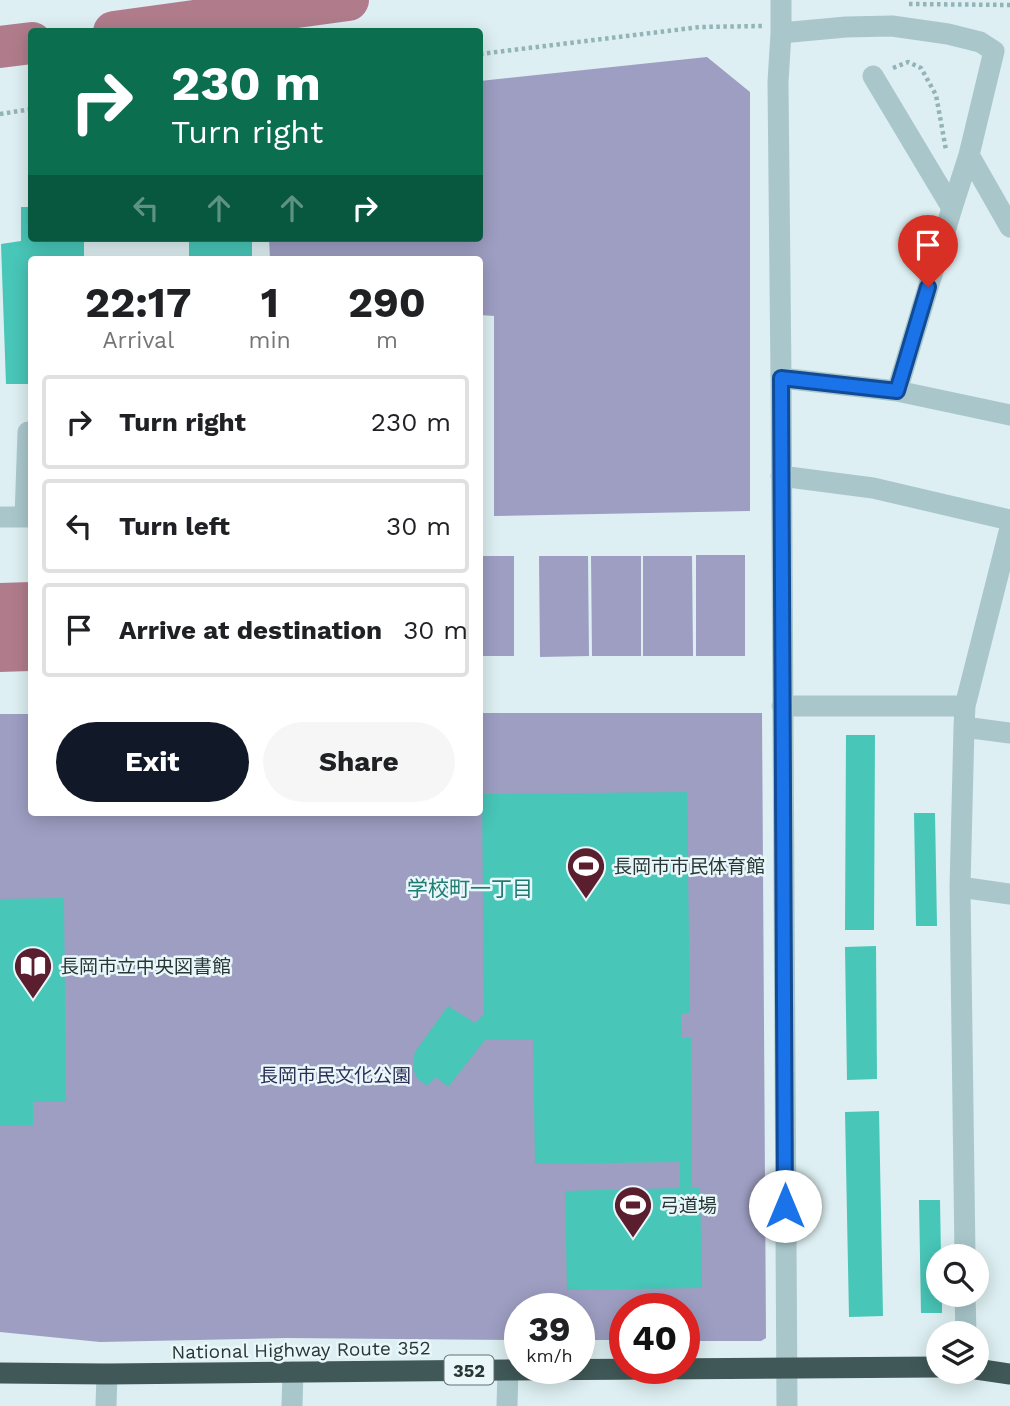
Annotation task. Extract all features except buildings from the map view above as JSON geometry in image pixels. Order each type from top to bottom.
[{"type":"highway","name":"National Highway Route 352","points":[[595,1369],[926,1367]]},
{"type":"highway","name":"National Highway Route 352","points":[[0,1373],[504,1370]]},
{"type":"highway","points":[[989,1371],[1010,1374]]},
{"type":"street","points":[[786,1406],[779,18],[846,27],[892,26],[948,34],[980,42],[994,51],[970,155],[951,208],[897,391]]},
{"type":"street","points":[[873,76],[951,208]]},
{"type":"street","points":[[970,155],[1010,227]]},
{"type":"street","points":[[781,378],[897,391],[1010,415]]},
{"type":"street","points":[[0,517],[28,517],[28,432]]},
{"type":"street","points":[[781,476],[873,488],[1010,520]]},
{"type":"street","points":[[965,1244],[960,887],[965,717],[1002,601],[1010,528]]},
{"type":"street","points":[[782,706],[965,717],[1010,733]]},
{"type":"street","points":[[960,887],[1010,894]]},
{"type":"street","points":[[292,1406],[293,1372]]},
{"type":"street","points":[[106,1406],[107,1374]]},
{"type":"street","points":[[507,1406],[508,1384]]},
{"type":"path","points":[[483,54],[700,27],[759,27],[779,18]]},
{"type":"path","points":[[0,114],[28,110]]},
{"type":"green space","points":[[707,57],[750,92],[750,511],[494,516],[494,316],[483,315],[483,256],[270,256],[269,242],[483,242],[483,81]]},
{"type":"green space","points":[[696,555],[745,555],[745,656],[696,656]]},
{"type":"green space","points":[[483,556],[514,556],[514,656],[483,656]]},
{"type":"green space","points":[[539,556],[588,556],[589,656],[540,657]]},
{"type":"green space","points":[[591,556],[641,556],[641,656],[592,656]]},
{"type":"green space","points":[[643,556],[692,556],[693,656],[643,656]]},
{"type":"green space","name":"長岡市民文化公園","points":[[483,713],[762,713],[766,1338],[761,1341],[700,1341],[700,1293],[609,1293],[609,1340],[595,1340],[595,1293],[504,1293],[504,1340],[286,1338],[100,1342],[0,1332],[0,714],[28,714],[28,816],[483,816]]},
{"type":"shaded area","points":[[28,582],[28,671],[0,672],[0,583]]},
{"type":"waterway","points":[[143,28],[348,0]]},
{"type":"waterway","points":[[0,47],[28,44]]},
{"type":"place","name":"長岡市市民体育館","points":[[586,900]]},
{"type":"place","name":"長岡市立中央図書館","points":[[33,1000]]},
{"type":"place","name":"弓道場","points":[[633,1239]]},
{"type":"district","name":"学校町一丁目","points":[[470,888]]},
{"type":"route","points":[[785,1206],[781,378],[897,391],[928,287]]}]
